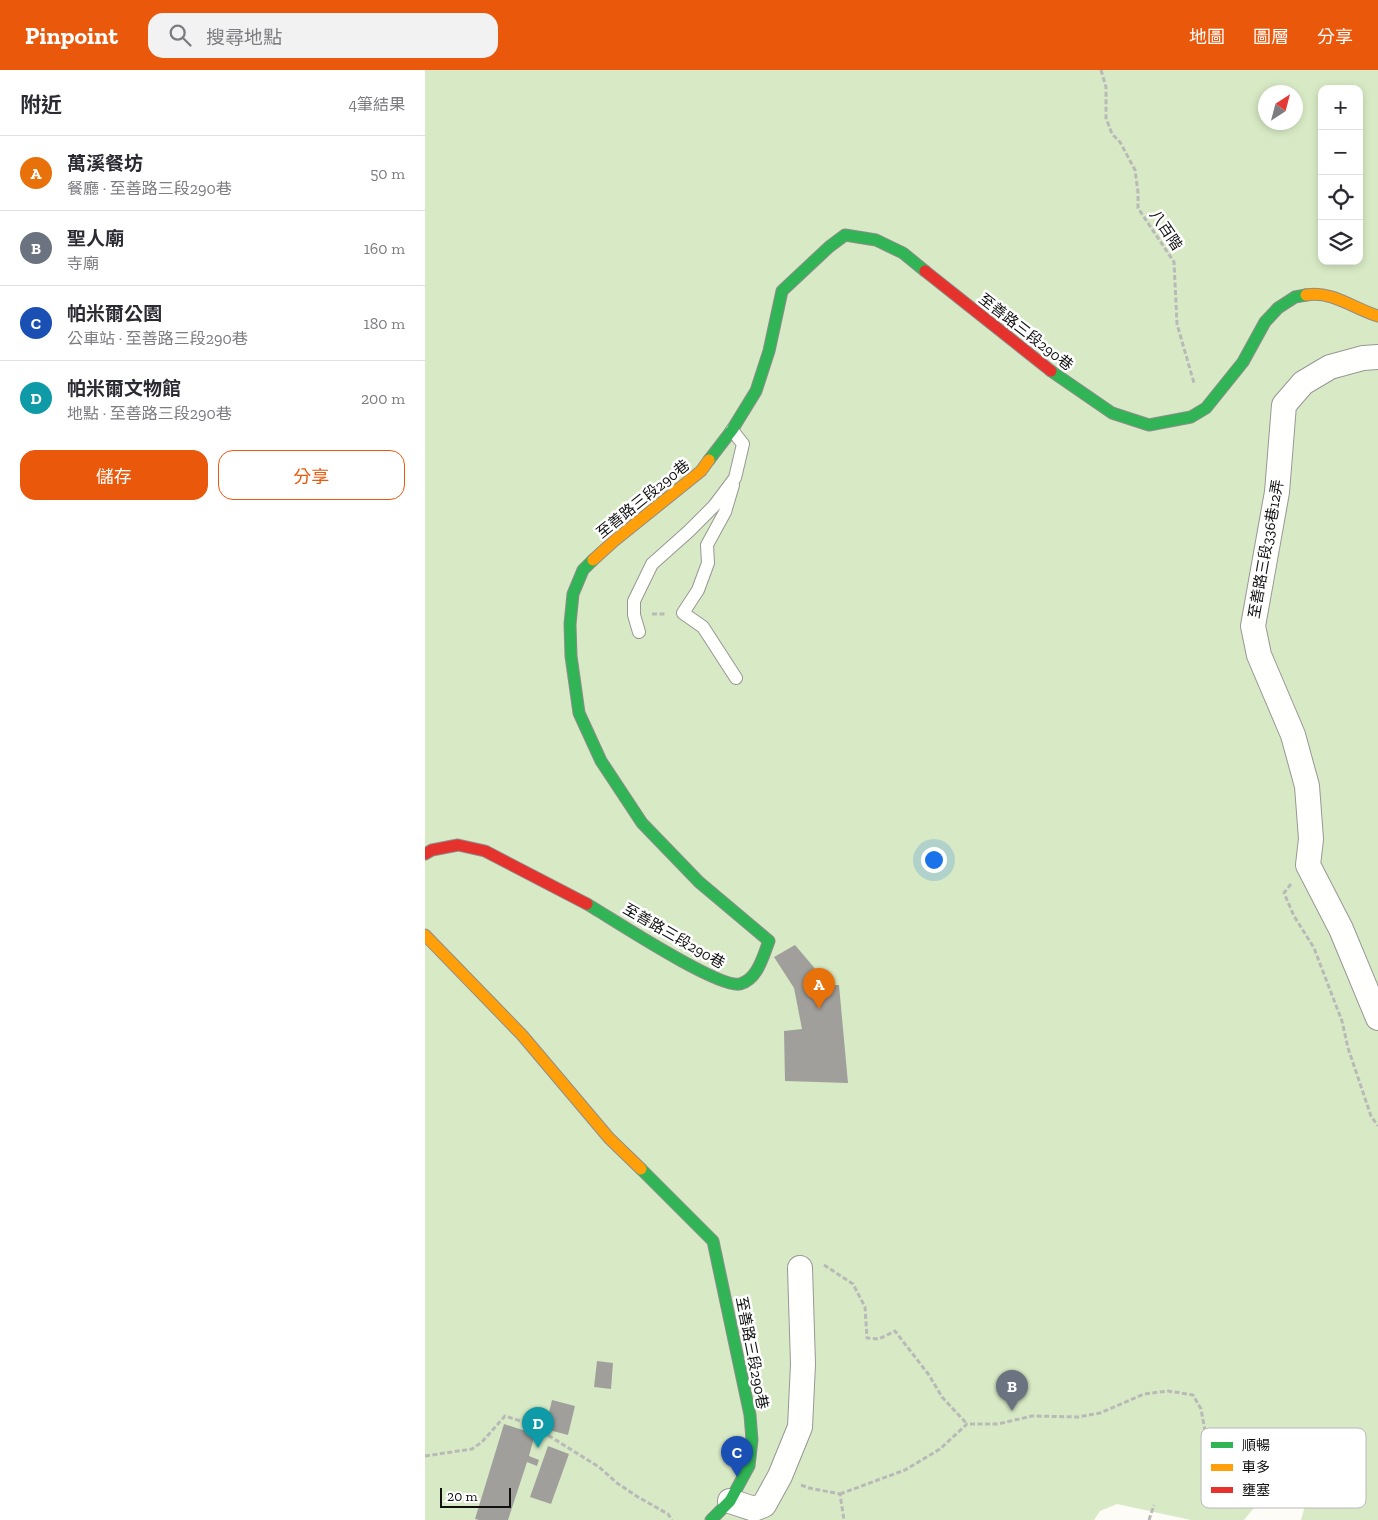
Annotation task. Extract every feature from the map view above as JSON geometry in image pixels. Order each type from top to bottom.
[{"type":"street","name":"至善路三段290巷","points":[[425,854],[433,850],[458,845],[485,851],[581,900],[688,965],[724,982],[739,984],[748,979],[758,969],[769,941],[699,882],[642,824],[601,762],[579,713],[571,656],[570,624],[573,594],[583,570],[614,541],[701,471],[732,430],[756,390],[769,351],[783,291],[829,247],[845,235],[876,240],[903,253],[1059,378],[1112,413],[1149,425],[1191,417],[1206,408],[1243,362],[1265,322],[1279,308],[1295,297],[1315,293],[1335,297],[1367,313],[1378,316]]},
{"type":"street","name":"至善路三段336巷12弄","points":[[1308,864],[1311,839],[1307,786],[1293,735],[1259,655],[1253,626],[1277,492],[1284,405],[1303,382],[1330,367],[1363,358],[1378,357]]},
{"type":"street","points":[[1308,864],[1341,929],[1378,1018]]},
{"type":"street","name":"至善路三段290巷","points":[[425,935],[522,1036],[609,1138],[713,1241],[737,1347],[750,1415],[752,1440],[749,1466],[730,1501],[711,1520]]},
{"type":"street","points":[[730,1501],[753,1509],[764,1504],[780,1476],[800,1427],[803,1364],[800,1268]]},
{"type":"lane","points":[[732,430],[743,444],[735,478],[725,512],[707,545],[708,562],[698,590],[683,613],[703,628],[736,678]]},
{"type":"lane","points":[[639,632],[634,615],[634,601],[652,564],[708,512],[735,478]]},
{"type":"path","name":"八百階","points":[[1101,70],[1106,88],[1106,118],[1112,134],[1119,142],[1135,170],[1139,192],[1138,208],[1174,262],[1177,324],[1192,381],[1206,408]]},
{"type":"path","points":[[634,615],[683,613]]},
{"type":"path","points":[[1308,864],[1284,893],[1294,916],[1313,948],[1342,1021],[1348,1048],[1371,1116],[1378,1126]]},
{"type":"path","points":[[800,1268],[824,1264],[853,1284],[865,1307],[867,1338],[879,1338],[895,1331],[929,1375],[942,1397],[967,1424]]},
{"type":"path","points":[[780,1476],[809,1488],[840,1494],[905,1470],[940,1449],[967,1424],[998,1424],[1032,1416],[1078,1417],[1099,1413],[1145,1394],[1168,1391],[1193,1395],[1201,1409],[1205,1428]]},
{"type":"path","points":[[425,1456],[472,1449],[482,1442],[505,1416],[530,1424],[599,1467],[617,1483],[668,1514],[672,1520]]},
{"type":"path","points":[[840,1494],[844,1520]]},
{"type":"path","points":[[1149,1520],[1154,1505]]},
{"type":"green space","points":[[425,70],[1378,70],[1378,1520],[1301,1520],[1304,1508],[1366,1508],[1366,1428],[1201,1428],[1201,1508],[1254,1508],[1244,1520],[1191,1520],[1117,1504],[1100,1511],[1094,1520],[425,1520]]},
{"type":"building","points":[[795,945],[829,985],[839,985],[848,1083],[785,1081],[784,1031],[802,1029],[794,988],[774,957]]},
{"type":"building","points":[[597,1361],[613,1363],[611,1389],[594,1387]]},
{"type":"building","points":[[552,1400],[575,1406],[568,1435],[545,1429]]},
{"type":"building","points":[[504,1424],[535,1434],[529,1456],[539,1460],[537,1466],[527,1462],[508,1520],[475,1519]]},
{"type":"building","points":[[548,1446],[569,1454],[551,1504],[530,1497]]},
{"type":"traffic: fast","points":[[709,460],[732,430],[756,391],[769,351],[782,291],[829,247],[845,235],[876,240],[903,253],[925,271]]},
{"type":"traffic: fast","points":[[1051,371],[1112,413],[1149,425],[1191,417],[1206,408],[1243,362],[1265,322],[1278,308],[1295,297],[1306,295]]},
{"type":"traffic: fast","points":[[587,904],[688,965],[728,983],[740,984],[756,972],[769,941],[699,882],[642,823],[601,761],[579,713],[571,656],[570,624],[573,594],[583,570],[593,560]]},
{"type":"traffic: fast","points":[[641,1169],[713,1241],[750,1415],[752,1440],[749,1466],[730,1501],[711,1520]]},
{"type":"traffic: slow","points":[[1306,295],[1325,295],[1378,316]]},
{"type":"traffic: slow","points":[[593,560],[701,471],[709,460]]},
{"type":"traffic: slow","points":[[425,935],[522,1035],[609,1138],[641,1169]]},
{"type":"traffic: jam","points":[[925,271],[1051,371]]},
{"type":"traffic: jam","points":[[425,854],[432,850],[458,845],[485,851],[587,904]]},
{"type":"place","name":"萬溪餐坊","points":[[819,1009]]},
{"type":"place","name":"聖人廟","points":[[1012,1411]]},
{"type":"place","name":"帕米爾文物館","points":[[538,1448]]},
{"type":"place","name":"帕米爾公園","points":[[737,1477]]}]
